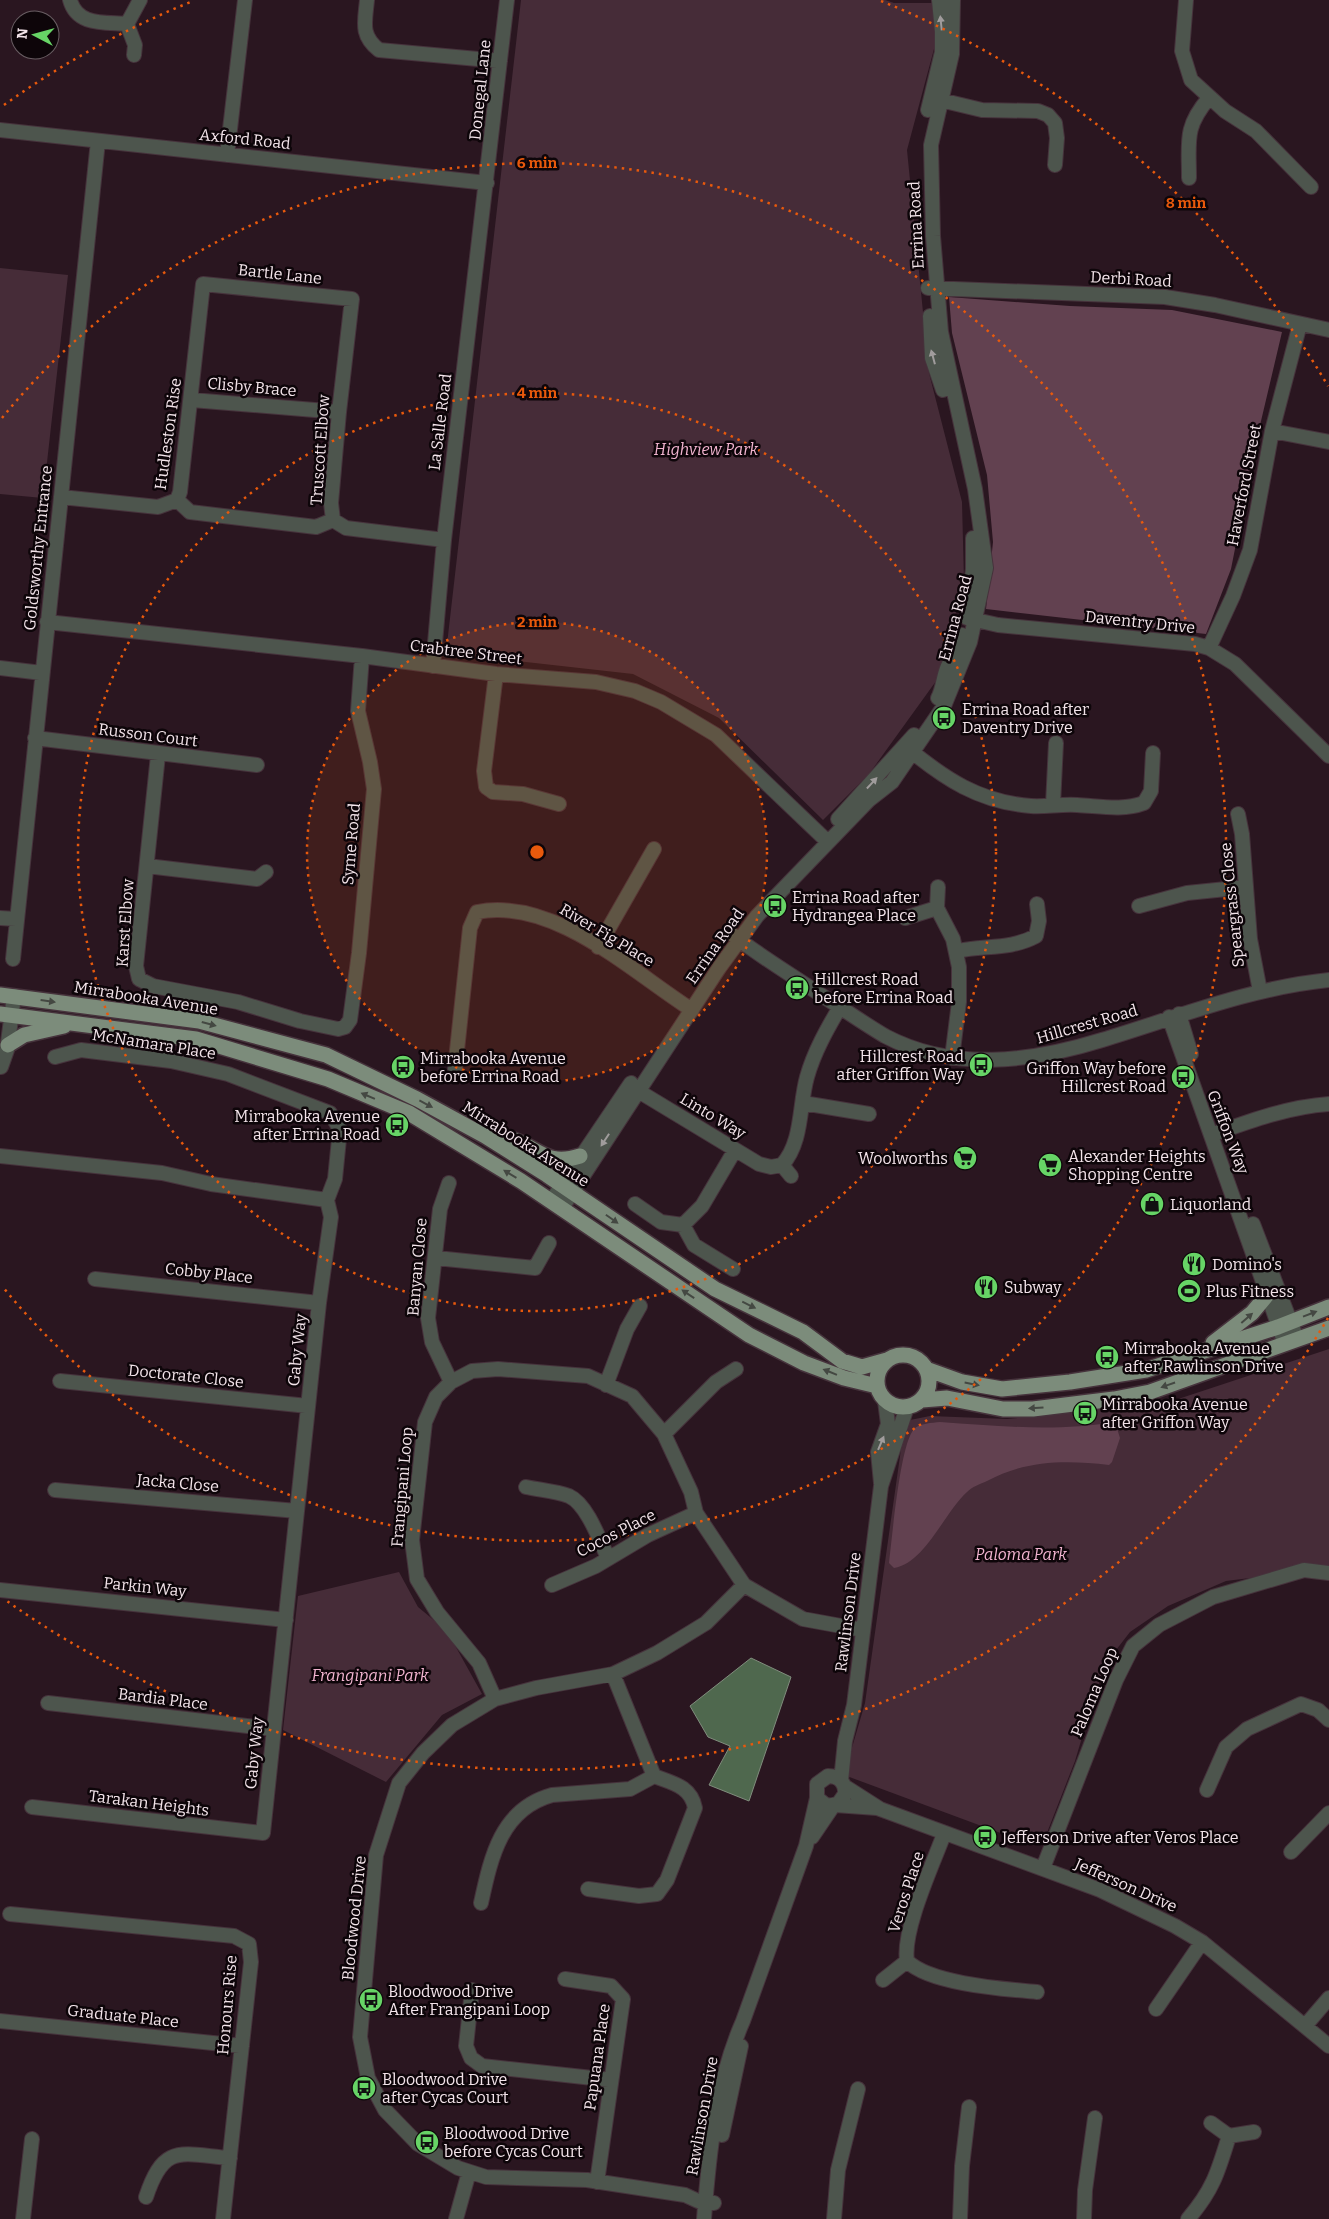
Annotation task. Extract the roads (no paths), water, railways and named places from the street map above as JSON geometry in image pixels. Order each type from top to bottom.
[{"type":"main road","name":"Mirrabooka Avenue","points":[[6,996],[199,1021],[326,1055],[417,1099],[485,1136],[567,1188],[715,1289],[803,1332],[842,1361],[862,1367],[887,1360],[894,1356],[910,1356],[917,1359],[926,1369],[962,1382],[1002,1389],[1146,1370],[1285,1324],[1329,1307]]},
{"type":"main road","name":"Mirrabooka Avenue","points":[[5,1014],[196,1039],[328,1079],[409,1113],[557,1204],[749,1335],[804,1363],[844,1378],[877,1386]]},
{"type":"main road","points":[[4,1042],[52,1028],[90,1024]]},
{"type":"main road","points":[[485,1136],[511,1139],[546,1158],[568,1160],[580,1156]]},
{"type":"main road","points":[[1192,1355],[1232,1331],[1262,1304],[1267,1295]]},
{"type":"main road","points":[[887,1360],[878,1372],[877,1386],[885,1401],[891,1405],[907,1407],[922,1400],[947,1398],[1003,1409],[1033,1409],[1114,1399],[1150,1392],[1329,1328]]},
{"type":"main road","points":[[922,1400],[929,1385],[926,1369]]},
{"type":"street","points":[[70,0],[76,14],[84,20],[127,24]]},
{"type":"street","points":[[134,55],[135,45],[127,24],[140,0]]},
{"type":"street","points":[[227,155],[245,0]]},
{"type":"street","points":[[367,0],[364,26],[368,41],[378,50],[500,62]]},
{"type":"street","name":"Donegal Lane","points":[[486,183],[507,0]]},
{"type":"street","name":"Errina Road","points":[[936,99],[942,52],[939,0]]},
{"type":"street","name":"Errina Road","points":[[557,1204],[764,894],[825,839],[909,750],[944,706],[960,671],[970,619],[986,568],[975,489],[948,370],[932,288],[921,162],[927,116],[936,99],[952,54],[953,0]]},
{"type":"street","points":[[1186,0],[1182,51],[1191,80],[1209,98],[1256,131],[1311,187]]},
{"type":"street","points":[[1189,178],[1190,130],[1195,114],[1209,98]]},
{"type":"street","points":[[936,99],[982,110],[1038,111],[1048,115],[1055,123],[1057,138],[1055,165]]},
{"type":"street","name":"Axford Road","points":[[0,130],[486,183]]},
{"type":"street","name":"Goldsworthy Entrance","points":[[13,959],[98,141]]},
{"type":"street","name":"La Salle Road","points":[[433,666],[444,540],[486,183]]},
{"type":"street","name":"Hudleston Rise","points":[[60,497],[158,507],[177,500],[180,492],[192,400],[203,284]]},
{"type":"street","name":"Bartle Lane","points":[[203,284],[352,299]]},
{"type":"street","name":"Derbi Road","points":[[932,288],[1040,294],[1165,297],[1329,330]]},
{"type":"street","name":"Truscott Elbow","points":[[352,299],[331,503],[333,520],[346,528],[444,540]]},
{"type":"street","name":"Haverford Street","points":[[1209,648],[1233,596],[1250,550],[1272,431],[1300,324]]},
{"type":"street","name":"Clisby Brace","points":[[192,400],[339,412]]},
{"type":"street","points":[[1272,431],[1329,442]]},
{"type":"street","points":[[177,500],[190,512],[316,527],[333,520]]},
{"type":"street","name":"Daventry Drive","points":[[970,619],[998,624],[1195,644],[1209,648],[1235,664],[1329,756]]},
{"type":"street","name":"Crabtree Street","points":[[47,622],[362,656],[496,674],[596,682],[635,691],[661,702],[716,734],[825,839]]},
{"type":"street","name":"Syme Road","points":[[338,1029],[345,1026],[350,1020],[359,952],[374,789],[370,762],[358,711],[362,656]]},
{"type":"street","points":[[0,668],[42,673]]},
{"type":"street","points":[[496,674],[484,771],[486,787],[493,792],[523,794],[559,804]]},
{"type":"street","name":"Russon Court","points":[[35,738],[158,755],[257,765]]},
{"type":"street","points":[[1053,806],[1056,743]]},
{"type":"street","points":[[909,750],[952,782],[990,799],[1007,803],[1053,806],[1132,808],[1144,803],[1151,791],[1153,753]]},
{"type":"street","name":"Karst Elbow","points":[[158,755],[136,966],[139,979],[153,986],[238,1002],[300,1021],[338,1029]]},
{"type":"street","name":"Speargrass Close","points":[[1238,814],[1250,939],[1260,991]]},
{"type":"street","points":[[598,947],[654,849]]},
{"type":"street","points":[[147,866],[257,879],[266,872]]},
{"type":"street","points":[[1139,906],[1187,893],[1246,887]]},
{"type":"street","points":[[938,888],[937,908],[953,939],[959,967],[959,1002],[952,1058]]},
{"type":"street","points":[[957,951],[1020,945],[1036,936],[1039,921],[1037,904]]},
{"type":"street","points":[[905,918],[937,908]]},
{"type":"street","name":"River Fig Place","points":[[455,1070],[470,928],[477,912],[495,909],[539,916],[598,947],[688,1007]]},
{"type":"street","points":[[0,918],[16,919]]},
{"type":"street","name":"Hillcrest Road","points":[[736,937],[886,1036],[909,1046],[952,1058],[1004,1060],[1060,1052],[1260,991],[1329,980]]},
{"type":"street","points":[[0,1067],[4,1042],[6,996]]},
{"type":"street","points":[[791,1176],[782,1165],[794,1149],[811,1064],[818,1046],[840,1007]]},
{"type":"street","name":"Griffon Way","points":[[1174,1016],[1291,1342]]},
{"type":"street","name":"McNamara Place","points":[[55,1058],[81,1050],[171,1061],[228,1074],[330,1114],[340,1129],[335,1179],[327,1200]]},
{"type":"street","name":"Errina Road","points":[[567,1188],[580,1156],[634,1088]]},
{"type":"street","name":"Linto Way","points":[[634,1088],[759,1164],[771,1167],[782,1165]]},
{"type":"street","points":[[803,1103],[869,1114]]},
{"type":"street","points":[[1215,1134],[1298,1106],[1329,1104]]},
{"type":"street","name":"Griffon Way","points":[[1215,1134],[1267,1295],[1285,1324]]},
{"type":"street","points":[[683,1225],[702,1206],[735,1150]]},
{"type":"street","points":[[0,1156],[162,1173],[211,1184],[327,1200]]},
{"type":"street","name":"Banyan Close","points":[[449,1183],[440,1209],[428,1318],[432,1342],[451,1382]]},
{"type":"street","name":"Gaby Way","points":[[263,1834],[319,1302],[331,1217],[327,1200]]},
{"type":"street","points":[[635,1204],[661,1222],[683,1225]]},
{"type":"street","points":[[683,1225],[694,1245],[733,1269]]},
{"type":"street","points":[[436,1258],[535,1268],[549,1243]]},
{"type":"street","name":"Cobby Place","points":[[95,1279],[319,1302]]},
{"type":"street","points":[[606,1384],[627,1329],[640,1306]]},
{"type":"street","name":"Frangipani Loop","points":[[495,1699],[480,1663],[428,1599],[417,1579],[412,1540],[425,1422],[436,1397],[451,1382],[472,1372],[498,1369],[588,1376],[632,1396],[664,1434],[691,1492],[696,1513],[744,1585],[803,1619],[863,1630]]},
{"type":"street","points":[[664,1434],[716,1382],[736,1369]]},
{"type":"street","name":"Doctorate Close","points":[[60,1381],[308,1406]]},
{"type":"street","name":"Rawlinson Drive","points":[[881,1486],[878,1452],[888,1424],[885,1401]]},
{"type":"street","name":"Rawlinson Drive","points":[[806,1846],[834,1805],[844,1797],[845,1741],[854,1704],[881,1486],[907,1407]]},
{"type":"street","points":[[526,1487],[559,1493],[575,1500],[584,1510],[608,1558]]},
{"type":"street","name":"Jacka Close","points":[[56,1490],[297,1511]]},
{"type":"street","name":"Cocos Place","points":[[552,1585],[608,1558],[648,1535],[696,1513]]},
{"type":"street","name":"Paloma Loop","points":[[1043,1868],[1116,1680],[1133,1646],[1159,1625],[1213,1597],[1304,1570],[1329,1573]]},
{"type":"street","name":"Bloodwood Drive","points":[[710,2197],[597,2182],[486,2177],[458,2168],[418,2144],[385,2110],[368,2078],[360,2037],[376,1855],[399,1783],[424,1753],[452,1726],[495,1699],[536,1688],[613,1674],[657,1654],[706,1623],[744,1585]]},
{"type":"street","name":"Parkin Way","points":[[0,1590],[286,1620]]},
{"type":"street","points":[[588,1888],[650,1896],[657,1894],[667,1880],[695,1808],[694,1801],[686,1789],[654,1776],[613,1674]]},
{"type":"street","name":"Bardia Place","points":[[48,1703],[274,1729]]},
{"type":"street","points":[[1207,1790],[1226,1747],[1247,1729],[1301,1704],[1318,1710],[1329,1720]]},
{"type":"street","name":"Rawlinson Drive","points":[[704,2219],[740,2050],[743,2021],[806,1846],[817,1798],[817,1784],[825,1777],[845,1741]]},
{"type":"street","points":[[481,1903],[495,1849],[505,1826],[522,1809],[541,1798],[552,1795],[571,1792],[630,1789],[654,1776]]},
{"type":"street","points":[[825,1777],[834,1776],[843,1783]]},
{"type":"street","name":"Jefferson Drive","points":[[843,1783],[880,1809],[944,1834],[1043,1868],[1135,1906],[1202,1942],[1329,2046]]},
{"type":"street","points":[[817,1798],[824,1804],[834,1805]]},
{"type":"street","name":"Jefferson Drive","points":[[834,1805],[880,1809]]},
{"type":"street","name":"Tarakan Heights","points":[[32,1807],[263,1834]]},
{"type":"street","points":[[1291,1852],[1329,1813]]},
{"type":"street","name":"Veros Place","points":[[907,1961],[906,1948],[911,1928],[944,1834]]},
{"type":"street","name":"Honours Rise","points":[[10,1914],[234,1936],[249,1944],[251,1962],[223,2219]]},
{"type":"street","points":[[1156,2009],[1202,1942]]},
{"type":"street","points":[[883,1980],[907,1961],[916,1968],[968,1984],[1037,1992]]},
{"type":"street","name":"Papuana Place","points":[[565,1979],[611,1986],[623,1999],[597,2182]]},
{"type":"street","points":[[472,1990],[466,2046],[470,2058],[482,2066],[611,2080]]},
{"type":"street","points":[[1305,2026],[1329,1998]]},
{"type":"street","name":"Graduate Place","points":[[0,2021],[242,2046]]},
{"type":"street","points":[[834,2219],[838,2170],[858,2089]]},
{"type":"street","points":[[960,2219],[962,2166],[969,2107]]},
{"type":"street","points":[[1084,2219],[1085,2190],[1095,2118]]},
{"type":"street","points":[[1210,2123],[1229,2136],[1254,2132]]},
{"type":"street","points":[[1188,2219],[1203,2202],[1216,2181],[1229,2136]]},
{"type":"street","points":[[23,2219],[32,2138]]},
{"type":"street","points":[[146,2197],[152,2177],[164,2160],[180,2154],[230,2158]]},
{"type":"street","points":[[456,2219],[469,2172]]},
{"type":"street","name":"Rawlinson Drive","points":[[710,2197],[713,2219]]},
{"type":"place","name":"Errina Road after Daventry Drive","points":[[944,718]]},
{"type":"place","name":"Errina Road after Hydrangea Place","points":[[775,906]]},
{"type":"place","name":"Hillcrest Road before Errina Road","points":[[797,988]]},
{"type":"place","name":"Hillcrest Road after Griffon Way","points":[[981,1065]]},
{"type":"place","name":"Mirrabooka Avenue before Errina Road","points":[[403,1067]]},
{"type":"place","name":"Griffon Way before Hillcrest Road","points":[[1183,1077]]},
{"type":"place","name":"Mirrabooka Avenue after Errina Road","points":[[397,1125]]},
{"type":"place","name":"Woolworths","points":[[965,1158]]},
{"type":"place","name":"Alexander Heights Shopping Centre","points":[[1050,1165]]},
{"type":"place","name":"Liquorland","points":[[1152,1204]]},
{"type":"place","name":"Domino's","points":[[1194,1264]]},
{"type":"place","name":"Subway","points":[[986,1287]]},
{"type":"place","name":"Plus Fitness","points":[[1189,1291]]},
{"type":"place","name":"Mirrabooka Avenue after Rawlinson Drive","points":[[1107,1357]]},
{"type":"place","name":"Mirrabooka Avenue after Griffon Way","points":[[1085,1413]]},
{"type":"place","name":"Jefferson Drive after Veros Place","points":[[985,1837]]},
{"type":"place","name":"Bloodwood Drive After Frangipani Loop","points":[[371,2000]]},
{"type":"place","name":"Bloodwood Drive after Cycas Court","points":[[364,2088]]},
{"type":"place","name":"Bloodwood Drive before Cycas Court","points":[[427,2142]]},
{"type":"park label","name":"Highview Park","points":[[706,449]]},
{"type":"park label","name":"Paloma Park","points":[[1021,1554]]},
{"type":"park label","name":"Frangipani Park","points":[[370,1675]]}]
